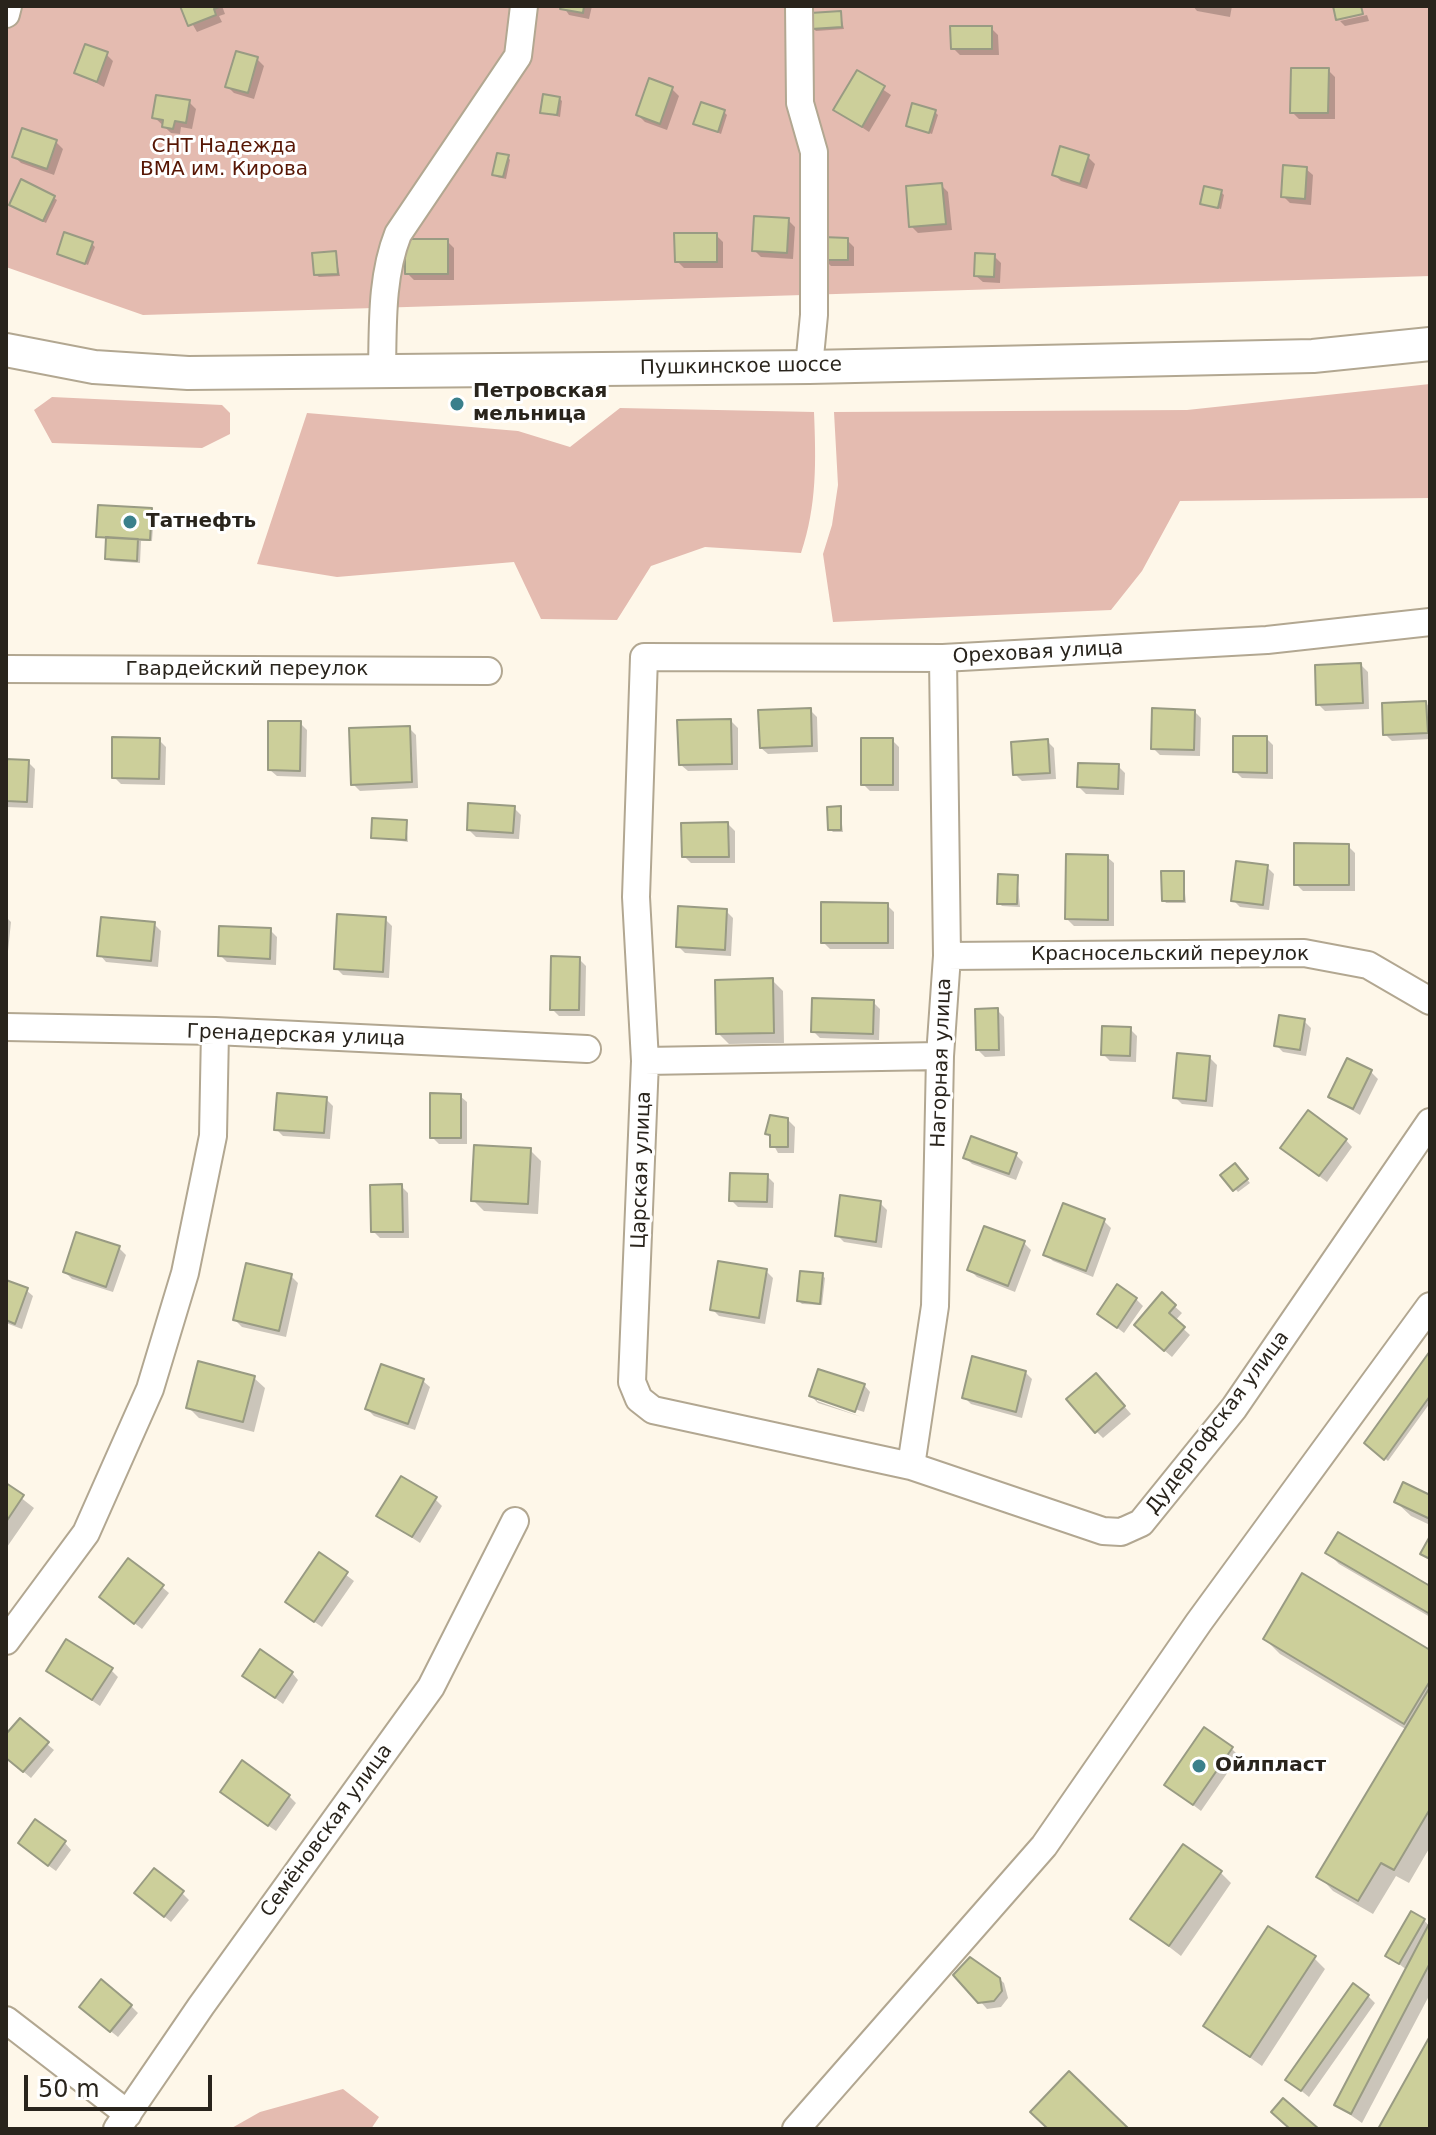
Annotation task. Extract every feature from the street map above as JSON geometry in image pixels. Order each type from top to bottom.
[{"type":"main road","name":"Пушкинское шоссе","points":[[7,357],[172,372],[382,371],[809,367],[1313,356],[1430,344]]},
{"type":"street","points":[[6,14],[8,6]]},
{"type":"street","points":[[382,371],[384,299],[390,254],[398,234],[518,56],[524,6]]},
{"type":"street","points":[[799,6],[800,103],[814,152],[814,315],[809,367]]},
{"type":"street","name":"Ореховая улица","points":[[644,657],[943,658],[1267,640],[1430,622]]},
{"type":"street","name":"Царская улица","points":[[644,657],[636,897],[645,1061],[632,1382],[639,1399],[653,1410],[911,1466]]},
{"type":"street","name":"Нагорная улица","points":[[911,1466],[935,1306],[940,1056],[947,956],[943,658]]},
{"type":"street","name":"Гвардейский переулок","points":[[6,669],[488,671]]},
{"type":"street","name":"Красносельский переулок","points":[[947,956],[1304,953],[1368,965],[1430,1001]]},
{"type":"street","name":"Гренадерская улица","points":[[6,1027],[215,1031],[587,1049]]},
{"type":"street","points":[[6,1641],[86,1533],[150,1389],[185,1273],[213,1136],[215,1031]]},
{"type":"street","points":[[645,1061],[940,1056]]},
{"type":"street","name":"Дудергофская улица","points":[[911,1466],[1103,1531],[1121,1532],[1141,1523],[1242,1397],[1430,1122]]},
{"type":"street","points":[[796,2129],[1044,1846],[1199,1622],[1430,1306]]},
{"type":"street","name":"Семёновская улица","points":[[123,2121],[201,2006],[431,1687],[515,1521]]},
{"type":"street","points":[[6,2020],[123,2121]]},
{"type":"green space","name":"СНТ Надежда ВМА им. Кирова","points":[[6,6],[1430,6],[1430,276],[143,315],[6,267]]},
{"type":"green space","points":[[1430,384],[1430,498],[1180,501],[1142,571],[1111,610],[833,622],[823,554],[832,525],[838,485],[834,412],[1187,410]]},
{"type":"green space","points":[[52,397],[222,405],[230,413],[230,434],[202,448],[52,443],[34,410]]},
{"type":"green space","points":[[620,408],[814,412],[813,500],[801,553],[705,547],[651,566],[617,620],[541,619],[514,562],[337,577],[257,564],[307,413],[518,431],[570,447]]},
{"type":"green space","points":[[343,2089],[379,2117],[371,2129],[230,2129],[260,2112]]},
{"type":"building","points":[[180,6],[219,7],[214,9],[216,15],[188,26]]},
{"type":"building","points":[[561,6],[584,6],[583,13],[560,9]]},
{"type":"building","points":[[1333,6],[1361,6],[1363,14],[1336,20]]},
{"type":"building","points":[[841,11],[842,27],[811,29],[810,13]]},
{"type":"building","points":[[950,26],[992,26],[992,49],[951,49]]},
{"type":"building","points":[[85,44],[108,52],[97,82],[74,73]]},
{"type":"building","points":[[236,51],[258,57],[248,93],[225,87]]},
{"type":"building","points":[[1291,68],[1329,68],[1328,113],[1290,113]]},
{"type":"building","points":[[857,70],[885,86],[862,127],[833,110]]},
{"type":"building","points":[[649,78],[673,87],[660,124],[636,115]]},
{"type":"building","points":[[543,94],[560,97],[557,115],[540,113]]},
{"type":"building","points":[[156,95],[190,100],[186,123],[175,121],[173,129],[162,127],[163,120],[152,118]]},
{"type":"building","points":[[701,102],[725,110],[718,132],[693,124]]},
{"type":"building","points":[[912,103],[936,110],[929,133],[906,126]]},
{"type":"building","points":[[22,128],[57,140],[47,169],[12,157]]},
{"type":"building","points":[[1060,146],[1089,155],[1080,184],[1052,175]]},
{"type":"building","points":[[497,153],[509,155],[503,177],[492,175]]},
{"type":"building","points":[[1283,165],[1307,167],[1305,199],[1281,197]]},
{"type":"building","points":[[21,179],[55,196],[43,221],[9,205]]},
{"type":"building","points":[[942,183],[946,224],[909,227],[906,186]]},
{"type":"building","points":[[1204,186],[1222,190],[1218,208],[1200,204]]},
{"type":"building","points":[[754,216],[789,218],[787,253],[752,251]]},
{"type":"building","points":[[64,232],[93,242],[85,264],[57,254]]},
{"type":"building","points":[[674,233],[717,233],[717,262],[675,262]]},
{"type":"building","points":[[823,237],[848,238],[848,260],[822,260]]},
{"type":"building","points":[[405,239],[448,239],[448,274],[405,274]]},
{"type":"building","points":[[336,251],[338,274],[314,275],[312,253]]},
{"type":"building","points":[[975,253],[995,254],[994,277],[974,276]]},
{"type":"building","points":[[98,505],[152,508],[150,540],[96,537]]},
{"type":"building","points":[[106,537],[138,539],[137,561],[105,559]]},
{"type":"building","points":[[1361,663],[1363,703],[1316,705],[1315,665]]},
{"type":"building","points":[[1426,701],[1428,733],[1383,735],[1382,703]]},
{"type":"building","points":[[811,708],[812,746],[760,748],[758,710]]},
{"type":"building","points":[[1152,708],[1195,710],[1194,750],[1151,749]]},
{"type":"building","points":[[731,719],[732,764],[679,765],[677,720]]},
{"type":"building","points":[[268,721],[301,721],[300,771],[268,770]]},
{"type":"building","points":[[410,726],[412,782],[351,785],[349,728]]},
{"type":"building","points":[[1233,736],[1267,736],[1267,773],[1233,772]]},
{"type":"building","points":[[112,737],[160,738],[159,779],[112,778]]},
{"type":"building","points":[[861,738],[893,738],[893,785],[861,785]]},
{"type":"building","points":[[1048,739],[1050,773],[1013,775],[1011,742]]},
{"type":"building","points":[[6,759],[29,760],[27,802],[6,801]]},
{"type":"building","points":[[1078,763],[1119,764],[1118,789],[1077,787]]},
{"type":"building","points":[[468,803],[515,806],[513,833],[467,830]]},
{"type":"building","points":[[841,806],[841,830],[828,830],[827,807]]},
{"type":"building","points":[[372,818],[407,820],[406,840],[371,838]]},
{"type":"building","points":[[728,822],[729,857],[682,857],[681,823]]},
{"type":"building","points":[[1294,843],[1349,844],[1349,885],[1294,885]]},
{"type":"building","points":[[1066,854],[1108,855],[1108,920],[1065,919]]},
{"type":"building","points":[[1236,861],[1268,865],[1263,905],[1231,901]]},
{"type":"building","points":[[1161,871],[1184,871],[1184,901],[1162,901]]},
{"type":"building","points":[[998,874],[1018,875],[1017,904],[997,904]]},
{"type":"building","points":[[821,902],[888,903],[888,943],[821,943]]},
{"type":"building","points":[[678,906],[727,909],[725,950],[676,947]]},
{"type":"building","points":[[337,914],[386,917],[383,972],[334,969]]},
{"type":"building","points":[[101,917],[155,922],[151,961],[97,956]]},
{"type":"building","points":[[219,926],[271,928],[270,959],[218,956]]},
{"type":"building","points":[[551,956],[580,957],[579,1010],[550,1010]]},
{"type":"building","points":[[773,978],[774,1033],[716,1034],[715,980]]},
{"type":"building","points":[[812,998],[874,1000],[873,1034],[811,1032]]},
{"type":"building","points":[[998,1008],[999,1050],[976,1050],[975,1009]]},
{"type":"building","points":[[1279,1015],[1305,1019],[1300,1050],[1274,1046]]},
{"type":"building","points":[[1102,1026],[1131,1027],[1130,1056],[1101,1055]]},
{"type":"building","points":[[1177,1053],[1210,1056],[1206,1101],[1173,1098]]},
{"type":"building","points":[[1347,1058],[1372,1070],[1353,1109],[1328,1097]]},
{"type":"building","points":[[277,1093],[327,1097],[324,1133],[274,1130]]},
{"type":"building","points":[[430,1093],[461,1094],[461,1138],[430,1138]]},
{"type":"building","points":[[1308,1110],[1347,1139],[1319,1176],[1280,1148]]},
{"type":"building","points":[[770,1115],[788,1118],[788,1147],[770,1147],[770,1135],[765,1134]]},
{"type":"building","points":[[971,1136],[1017,1153],[1009,1174],[963,1158]]},
{"type":"building","points":[[474,1145],[531,1148],[528,1204],[471,1201]]},
{"type":"building","points":[[1235,1163],[1248,1179],[1233,1191],[1220,1175]]},
{"type":"building","points":[[730,1173],[768,1174],[767,1202],[729,1201]]},
{"type":"building","points":[[402,1184],[403,1232],[371,1232],[370,1185]]},
{"type":"building","points":[[840,1195],[881,1201],[876,1242],[835,1236]]},
{"type":"building","points":[[1063,1203],[1105,1219],[1086,1271],[1043,1255]]},
{"type":"building","points":[[984,1226],[1025,1241],[1008,1286],[967,1270]]},
{"type":"building","points":[[76,1232],[120,1246],[106,1287],[63,1272]]},
{"type":"building","points":[[718,1261],[767,1269],[759,1318],[710,1310]]},
{"type":"building","points":[[246,1263],[292,1274],[279,1331],[233,1320]]},
{"type":"building","points":[[800,1271],[823,1273],[820,1304],[797,1301]]},
{"type":"building","points":[[6,1280],[28,1288],[15,1324],[6,1320]]},
{"type":"building","points":[[1117,1284],[1137,1298],[1117,1328],[1097,1314]]},
{"type":"building","points":[[1162,1292],[1176,1305],[1169,1313],[1185,1327],[1164,1351],[1134,1325]]},
{"type":"building","points":[[1430,1351],[1430,1396],[1384,1460],[1364,1443]]},
{"type":"building","points":[[972,1356],[1026,1371],[1016,1412],[962,1398]]},
{"type":"building","points":[[198,1361],[255,1376],[243,1422],[186,1408]]},
{"type":"building","points":[[381,1364],[424,1379],[408,1424],[365,1409]]},
{"type":"building","points":[[818,1369],[865,1384],[855,1412],[809,1396]]},
{"type":"building","points":[[1096,1373],[1125,1406],[1095,1433],[1066,1399]]},
{"type":"building","points":[[401,1476],[437,1497],[412,1537],[376,1516]]},
{"type":"building","points":[[1403,1482],[1430,1495],[1430,1519],[1394,1502]]},
{"type":"building","points":[[6,1483],[24,1495],[6,1522]]},
{"type":"building","points":[[1338,1532],[1430,1586],[1430,1614],[1325,1553]]},
{"type":"building","points":[[1430,1536],[1430,1559],[1420,1554]]},
{"type":"building","points":[[319,1552],[348,1572],[314,1622],[285,1602]]},
{"type":"building","points":[[128,1558],[164,1585],[134,1624],[99,1597]]},
{"type":"building","points":[[1302,1573],[1430,1650],[1430,1681],[1404,1724],[1263,1639]]},
{"type":"building","points":[[66,1639],[113,1668],[92,1700],[46,1671]]},
{"type":"building","points":[[260,1649],[293,1672],[275,1698],[242,1676]]},
{"type":"building","points":[[1430,1687],[1430,1809],[1394,1870],[1381,1863],[1358,1901],[1316,1877]]},
{"type":"building","points":[[20,1718],[49,1742],[23,1772],[6,1758],[6,1734]]},
{"type":"building","name":"Ойлпласт","points":[[1204,1727],[1233,1747],[1193,1805],[1164,1785]]},
{"type":"building","points":[[242,1760],[290,1795],[268,1826],[220,1792]]},
{"type":"building","points":[[35,1819],[66,1841],[48,1866],[18,1843]]},
{"type":"building","points":[[1183,1844],[1222,1871],[1169,1946],[1130,1919]]},
{"type":"building","points":[[154,1868],[184,1891],[164,1917],[134,1893]]},
{"type":"building","points":[[1411,1911],[1425,1919],[1399,1964],[1385,1956]]},
{"type":"building","points":[[1430,1922],[1430,1963],[1351,2114],[1334,2105]]},
{"type":"building","points":[[1268,1926],[1316,1956],[1250,2057],[1203,2026]]},
{"type":"building","points":[[970,1957],[1000,1978],[1002,1991],[994,2001],[978,2003],[953,1975]]},
{"type":"building","points":[[101,1979],[132,2005],[110,2032],[79,2007]]},
{"type":"building","points":[[1353,1983],[1369,1995],[1301,2091],[1285,2080]]},
{"type":"building","points":[[1430,2036],[1430,2129],[1378,2129]]},
{"type":"building","points":[[1069,2071],[1129,2129],[1048,2129],[1030,2112]]},
{"type":"building","points":[[1283,2098],[1319,2129],[1290,2129],[1271,2112]]},
{"type":"place","name":"Петровская мельница","points":[[457,404]]},
{"type":"place","name":"Татнефть","points":[[130,522]]},
{"type":"place","name":"Ойлпласт","points":[[1199,1766]]}]
